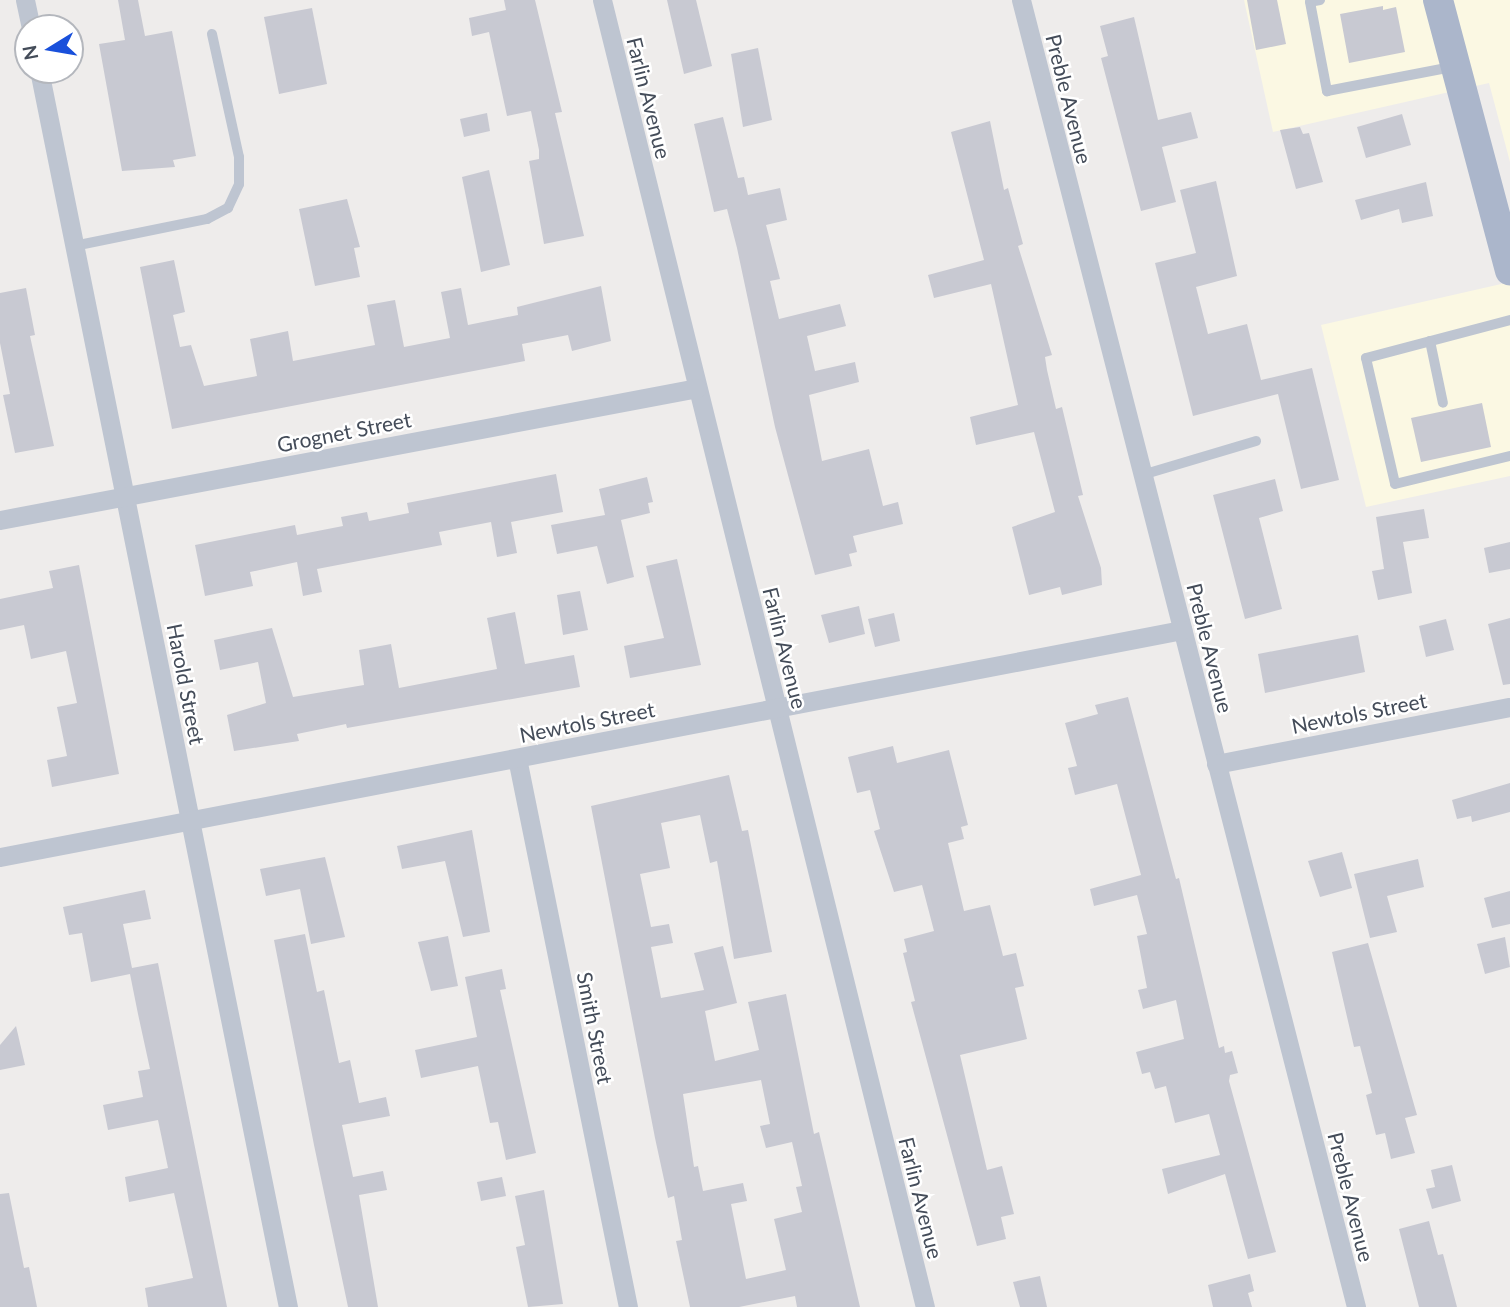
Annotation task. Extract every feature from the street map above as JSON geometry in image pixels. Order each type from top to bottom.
[{"type":"main road","points":[[1438,0],[1510,271]]},
{"type":"street","name":"Farlin Avenue","points":[[602,0],[925,1307]]},
{"type":"street","name":"Preble Avenue","points":[[1021,0],[1356,1307]]},
{"type":"street","name":"Harold Street","points":[[42,84],[288,1307]]},
{"type":"street","name":"Grognet Street","points":[[0,520],[697,388]]},
{"type":"street","name":"Newtols Street","points":[[0,857],[1182,630]]},
{"type":"street","name":"Newtols Street","points":[[1216,764],[1510,707]]},
{"type":"street","name":"Smith Street","points":[[517,758],[628,1307]]},
{"type":"lane","points":[[1320,0],[1310,2],[1327,91],[1456,66]]},
{"type":"lane","points":[[74,246],[207,219],[228,208],[239,184],[239,157],[212,34]]},
{"type":"lane","points":[[1510,320],[1366,358],[1395,484],[1510,456]]},
{"type":"lane","points":[[1430,341],[1443,403]]},
{"type":"lane","points":[[1142,475],[1256,441]]},
{"type":"shaded area","points":[[1244,0],[1510,0],[1510,162],[1489,83],[1273,132]]},
{"type":"shaded area","points":[[1510,282],[1510,476],[1366,507],[1321,325]]},
{"type":"building","points":[[118,0],[138,0],[145,36],[172,31],[196,156],[173,160],[175,167],[122,171],[99,44],[125,40]]},
{"type":"building","points":[[504,0],[535,0],[562,112],[555,113],[584,236],[544,244],[529,161],[539,159],[531,111],[507,116],[489,32],[472,36],[469,18],[506,10]]},
{"type":"building","points":[[667,0],[696,0],[712,66],[684,74]]},
{"type":"building","points":[[1247,0],[1277,0],[1286,44],[1256,50]]},
{"type":"building","points":[[1383,6],[1383,10],[1396,7],[1405,52],[1349,63],[1340,14]]},
{"type":"building","points":[[312,8],[327,84],[279,94],[264,17]]},
{"type":"building","points":[[1134,17],[1158,120],[1191,112],[1198,138],[1162,147],[1176,202],[1141,211],[1101,58],[1108,56],[1100,26]]},
{"type":"building","points":[[758,48],[772,120],[743,127],[731,54]]},
{"type":"building","points":[[487,113],[490,131],[464,137],[460,119]]},
{"type":"building","points":[[1402,114],[1411,145],[1366,158],[1357,127]]},
{"type":"building","points":[[723,117],[738,178],[744,177],[748,195],[780,188],[787,220],[766,225],[780,279],[770,281],[779,319],[840,304],[846,326],[807,336],[815,371],[855,362],[859,382],[809,395],[822,461],[869,449],[883,506],[898,502],[903,524],[853,536],[857,552],[849,554],[852,566],[815,575],[775,427],[727,209],[714,212],[694,124]]},
{"type":"building","points":[[990,121],[1004,190],[1008,188],[1023,244],[1018,246],[1052,355],[1045,357],[1056,409],[1062,407],[1083,495],[1078,496],[1101,568],[1102,585],[1062,595],[1060,587],[1029,595],[1012,527],[1055,512],[1034,432],[976,445],[970,417],[1018,405],[991,284],[934,298],[928,275],[984,260],[951,132]]},
{"type":"building","points":[[1300,127],[1303,134],[1309,133],[1323,182],[1296,189],[1280,130]]},
{"type":"building","points":[[489,170],[510,265],[481,272],[462,177]]},
{"type":"building","points":[[1216,181],[1237,276],[1196,287],[1208,334],[1247,324],[1261,380],[1312,368],[1339,480],[1301,489],[1278,394],[1193,416],[1155,263],[1196,253],[1180,190]]},
{"type":"building","points":[[1426,182],[1433,216],[1402,223],[1399,209],[1361,220],[1355,200]]},
{"type":"building","points":[[347,199],[360,247],[354,248],[360,277],[315,286],[299,209]]},
{"type":"building","points":[[174,260],[185,312],[173,315],[180,347],[191,345],[204,386],[257,376],[250,339],[288,331],[293,361],[375,345],[367,305],[395,300],[404,347],[450,338],[441,292],[461,288],[468,325],[518,315],[517,307],[601,286],[611,341],[572,351],[568,335],[522,344],[525,361],[172,429],[140,267]]},
{"type":"building","points":[[26,288],[35,335],[30,336],[54,446],[15,453],[3,395],[10,394],[0,343],[0,293]]},
{"type":"building","points":[[1482,403],[1491,447],[1421,462],[1411,418]]},
{"type":"building","points":[[556,474],[563,512],[511,522],[517,553],[497,557],[491,522],[439,532],[442,545],[317,569],[322,592],[303,596],[297,562],[250,572],[253,586],[205,596],[195,545],[295,525],[297,535],[343,526],[341,517],[367,512],[369,521],[409,513],[407,503]]},
{"type":"building","points":[[647,477],[653,502],[648,503],[650,513],[621,520],[634,577],[607,584],[597,546],[557,554],[551,525],[605,515],[599,489]]},
{"type":"building","points":[[1275,479],[1283,511],[1259,518],[1282,609],[1245,619],[1213,495]]},
{"type":"building","points":[[1424,509],[1429,538],[1403,542],[1412,593],[1378,600],[1372,571],[1384,569],[1376,517]]},
{"type":"building","points":[[1510,542],[1510,569],[1489,573],[1484,548]]},
{"type":"building","points":[[677,559],[701,665],[630,678],[624,646],[664,638],[646,566]]},
{"type":"building","points":[[79,565],[119,774],[52,787],[47,760],[67,756],[57,707],[77,703],[66,651],[31,659],[24,625],[0,630],[0,599],[53,588],[49,571]]},
{"type":"building","points":[[580,591],[588,630],[563,635],[557,595]]},
{"type":"building","points":[[859,606],[865,634],[829,643],[821,615]]},
{"type":"building","points":[[515,612],[525,664],[574,655],[580,687],[347,728],[346,724],[297,734],[299,741],[234,751],[227,715],[266,703],[258,662],[220,670],[214,640],[272,628],[293,697],[364,685],[359,650],[391,644],[399,688],[497,669],[487,618]]},
{"type":"building","points":[[894,613],[900,641],[875,647],[868,619]]},
{"type":"building","points":[[1510,618],[1510,684],[1503,685],[1488,624]]},
{"type":"building","points":[[1446,619],[1454,650],[1426,657],[1419,626]]},
{"type":"building","points":[[1358,635],[1365,672],[1265,693],[1258,654]]},
{"type":"building","points":[[1128,697],[1176,879],[1179,878],[1219,1048],[1224,1046],[1225,1053],[1232,1051],[1238,1073],[1230,1075],[1229,1081],[1276,1252],[1248,1259],[1225,1174],[1168,1194],[1162,1169],[1220,1155],[1209,1114],[1175,1123],[1166,1086],[1155,1089],[1150,1072],[1142,1074],[1136,1052],[1184,1039],[1176,1000],[1143,1009],[1138,990],[1147,988],[1137,936],[1147,934],[1137,895],[1094,906],[1090,889],[1141,875],[1117,784],[1075,795],[1068,768],[1077,766],[1065,723],[1098,714],[1095,705]]},
{"type":"building","points":[[893,746],[897,763],[949,750],[968,825],[961,827],[964,839],[948,843],[964,911],[990,905],[1003,956],[1016,953],[1024,986],[1015,988],[1027,1039],[960,1055],[987,1170],[1002,1166],[1014,1214],[1001,1217],[1006,1239],[977,1246],[911,1002],[915,1001],[903,953],[907,952],[904,939],[934,931],[922,885],[894,892],[874,831],[880,829],[870,790],[857,793],[848,757]]},
{"type":"building","points":[[729,775],[742,831],[748,830],[772,952],[734,959],[717,861],[710,863],[700,815],[661,823],[670,868],[640,874],[651,927],[669,924],[673,943],[651,947],[661,998],[704,990],[694,953],[723,946],[737,1003],[705,1011],[715,1061],[759,1050],[748,1002],[786,994],[814,1134],[819,1132],[860,1307],[797,1307],[795,1296],[739,1307],[690,1307],[676,1241],[682,1240],[674,1196],[668,1198],[655,1138],[591,806]],"holes":[[[761,1080],[770,1124],[760,1126],[766,1148],[792,1142],[802,1186],[796,1187],[802,1212],[774,1219],[786,1270],[746,1279],[731,1204],[747,1201],[743,1183],[703,1191],[698,1166],[694,1167],[683,1094]]]},
{"type":"building","points":[[1510,783],[1510,812],[1472,822],[1471,816],[1457,819],[1452,800]]},
{"type":"building","points":[[472,830],[490,932],[463,937],[445,861],[402,869],[397,846]]},
{"type":"building","points":[[1342,852],[1352,888],[1320,897],[1308,861]]},
{"type":"building","points":[[325,857],[345,937],[311,944],[300,889],[266,896],[260,869]]},
{"type":"building","points":[[1418,859],[1424,887],[1387,896],[1397,932],[1370,938],[1354,874]]},
{"type":"building","points":[[145,890],[151,919],[123,924],[132,968],[158,963],[227,1307],[148,1307],[145,1288],[193,1278],[174,1193],[129,1202],[125,1177],[168,1168],[158,1120],[108,1130],[103,1105],[143,1097],[138,1071],[150,1069],[130,974],[91,982],[82,933],[69,935],[63,907]]},
{"type":"building","points":[[1510,891],[1510,924],[1492,928],[1484,898]]},
{"type":"building","points":[[305,934],[317,992],[324,990],[339,1063],[350,1060],[359,1103],[386,1097],[390,1116],[342,1125],[353,1177],[383,1171],[387,1190],[359,1195],[378,1307],[348,1307],[314,1145],[274,940]]},
{"type":"building","points":[[448,936],[458,986],[431,991],[418,942]]},
{"type":"building","points":[[1505,937],[1510,967],[1485,974],[1477,944]]},
{"type":"building","points":[[1368,943],[1417,1115],[1405,1118],[1415,1153],[1391,1159],[1385,1133],[1376,1135],[1366,1095],[1372,1093],[1360,1046],[1354,1047],[1332,952]]},
{"type":"building","points":[[502,969],[506,989],[500,990],[536,1153],[506,1160],[498,1122],[490,1123],[478,1066],[421,1078],[415,1050],[477,1037],[465,977]]},
{"type":"building","points":[[16,1026],[25,1065],[0,1070],[0,1045]]},
{"type":"building","points":[[1452,1165],[1461,1201],[1432,1209],[1426,1189],[1435,1187],[1431,1170]]},
{"type":"building","points":[[502,1177],[506,1196],[481,1201],[477,1182]]},
{"type":"building","points":[[544,1190],[563,1304],[528,1307],[516,1247],[525,1245],[515,1196]]},
{"type":"building","points":[[9,1193],[24,1268],[29,1267],[37,1307],[0,1307],[0,1194]]},
{"type":"building","points":[[1429,1221],[1438,1255],[1443,1254],[1457,1307],[1419,1307],[1399,1229]]},
{"type":"building","points":[[1250,1274],[1254,1291],[1248,1293],[1252,1307],[1213,1307],[1208,1285]]},
{"type":"building","points":[[1040,1276],[1047,1307],[1020,1307],[1013,1282]]}]
